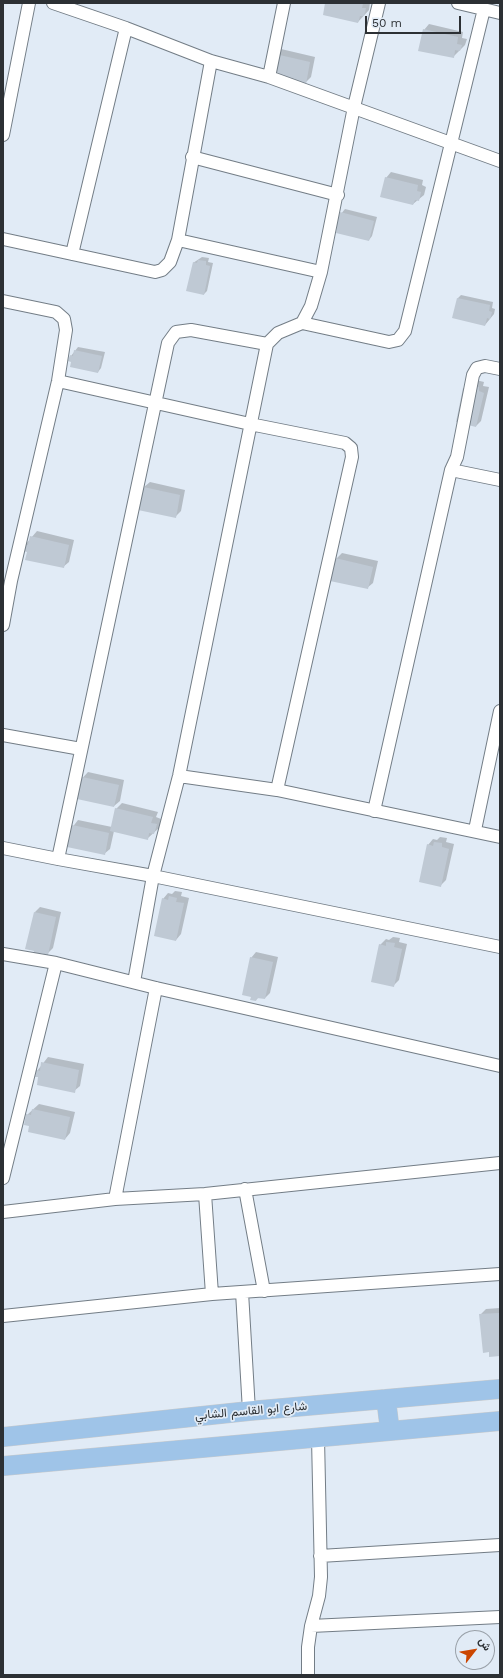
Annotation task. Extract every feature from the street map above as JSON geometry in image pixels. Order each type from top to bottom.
[{"type":"main road","name":"شارع ابو القاسم الشابي","points":[[3,1437],[249,1411],[500,1389]]},
{"type":"main road","points":[[386,1399],[390,1431]]},
{"type":"main road","points":[[3,1466],[500,1421]]},
{"type":"street","points":[[3,135],[29,3]]},
{"type":"street","points":[[54,3],[126,28],[211,61],[269,77],[500,161]]},
{"type":"street","points":[[269,77],[284,3]]},
{"type":"street","points":[[134,982],[153,876],[179,776],[267,344],[278,333],[302,322],[311,306],[321,272],[338,195],[354,107],[379,3]]},
{"type":"street","points":[[458,3],[500,13]]},
{"type":"street","points":[[302,322],[389,342],[398,340],[405,331],[484,9]]},
{"type":"street","points":[[72,254],[126,28]]},
{"type":"street","points":[[3,239],[155,272],[162,270],[170,262],[178,240],[192,157],[211,61]]},
{"type":"street","points":[[192,157],[338,195]]},
{"type":"street","points":[[178,240],[321,272]]},
{"type":"street","points":[[3,301],[56,312],[64,319],[66,330],[58,381],[7,580],[3,625]]},
{"type":"street","points":[[58,860],[168,343],[176,332],[190,330],[267,344]]},
{"type":"street","points":[[374,811],[451,470],[457,457],[473,375],[477,368],[485,366],[499,367]]},
{"type":"street","points":[[58,381],[250,424],[345,443],[351,448],[352,457],[277,790]]},
{"type":"street","points":[[451,470],[500,480]]},
{"type":"street","points":[[475,830],[499,718]]},
{"type":"street","points":[[3,736],[81,750]]},
{"type":"street","points":[[179,776],[277,790],[374,811],[475,830],[500,837]]},
{"type":"street","points":[[3,848],[58,860],[153,876],[500,947]]},
{"type":"street","points":[[3,954],[56,963],[156,988],[500,1066]]},
{"type":"street","points":[[3,1178],[56,963]]},
{"type":"street","points":[[115,1199],[156,988]]},
{"type":"street","points":[[3,1212],[115,1199],[205,1194],[500,1163]]},
{"type":"street","points":[[246,1189],[264,1291]]},
{"type":"street","points":[[205,1194],[212,1294]]},
{"type":"street","points":[[3,1316],[212,1294],[500,1274]]},
{"type":"street","points":[[242,1292],[249,1411]]},
{"type":"street","points":[[308,1675],[308,1647],[311,1626],[319,1596],[321,1577],[318,1438]]},
{"type":"street","points":[[320,1556],[500,1545]]},
{"type":"street","points":[[311,1626],[500,1617]]},
{"type":"building","points":[[325,3],[363,3],[362,8],[366,8],[364,16],[360,16],[358,23],[323,15]]},
{"type":"building","points":[[423,29],[458,37],[457,44],[462,45],[460,51],[455,50],[454,58],[418,51]]},
{"type":"building","points":[[275,54],[310,62],[306,84],[270,76]]},
{"type":"building","points":[[385,177],[418,185],[417,191],[421,192],[419,201],[415,200],[413,205],[380,197]]},
{"type":"building","points":[[340,212],[374,221],[369,241],[336,233],[337,227],[334,226],[335,219],[338,220]]},
{"type":"building","points":[[198,260],[206,261],[206,265],[210,266],[204,295],[186,291],[193,262],[197,263]]},
{"type":"building","points":[[457,298],[490,305],[489,311],[492,312],[490,319],[487,318],[485,326],[452,318]]},
{"type":"building","points":[[74,350],[102,356],[98,373],[70,367],[71,362],[68,361],[70,355],[73,356]]},
{"type":"building","points":[[470,385],[479,387],[479,391],[484,393],[476,427],[456,422],[463,388],[469,389]]},
{"type":"building","points":[[143,487],[180,495],[176,518],[138,510]]},
{"type":"building","points":[[30,536],[69,545],[64,568],[25,560],[27,552],[23,551],[25,545],[28,545]]},
{"type":"building","points":[[335,558],[373,567],[368,589],[330,581],[332,573],[330,566],[333,567]]},
{"type":"building","points":[[82,777],[119,785],[114,807],[77,799],[79,792],[75,792],[76,784],[80,785]]},
{"type":"building","points":[[115,808],[153,817],[151,823],[157,824],[154,834],[149,833],[148,840],[110,831]]},
{"type":"building","points":[[72,825],[109,833],[105,855],[67,847],[69,839],[65,838],[67,832],[70,833]]},
{"type":"building","points":[[434,842],[442,843],[442,847],[449,849],[441,887],[419,882],[427,844],[433,846]]},
{"type":"building","points":[[169,896],[177,898],[176,902],[184,903],[176,941],[154,936],[162,898],[168,900]]},
{"type":"building","points":[[34,912],[56,917],[48,955],[40,953],[40,956],[33,955],[34,951],[25,949]]},
{"type":"building","points":[[386,942],[395,943],[394,947],[402,949],[394,987],[371,982],[379,944],[386,946]]},
{"type":"building","points":[[250,957],[273,962],[265,999],[257,998],[256,1001],[250,1000],[251,997],[242,995]]},
{"type":"building","points":[[41,1062],[79,1070],[75,1093],[37,1085],[38,1077],[35,1077],[36,1070],[40,1071]]},
{"type":"building","points":[[32,1109],[70,1117],[65,1140],[28,1132],[29,1126],[24,1125],[26,1114],[31,1115]]},
{"type":"building","points":[[500,1313],[500,1356],[489,1357],[489,1352],[483,1353],[479,1314]]}]
